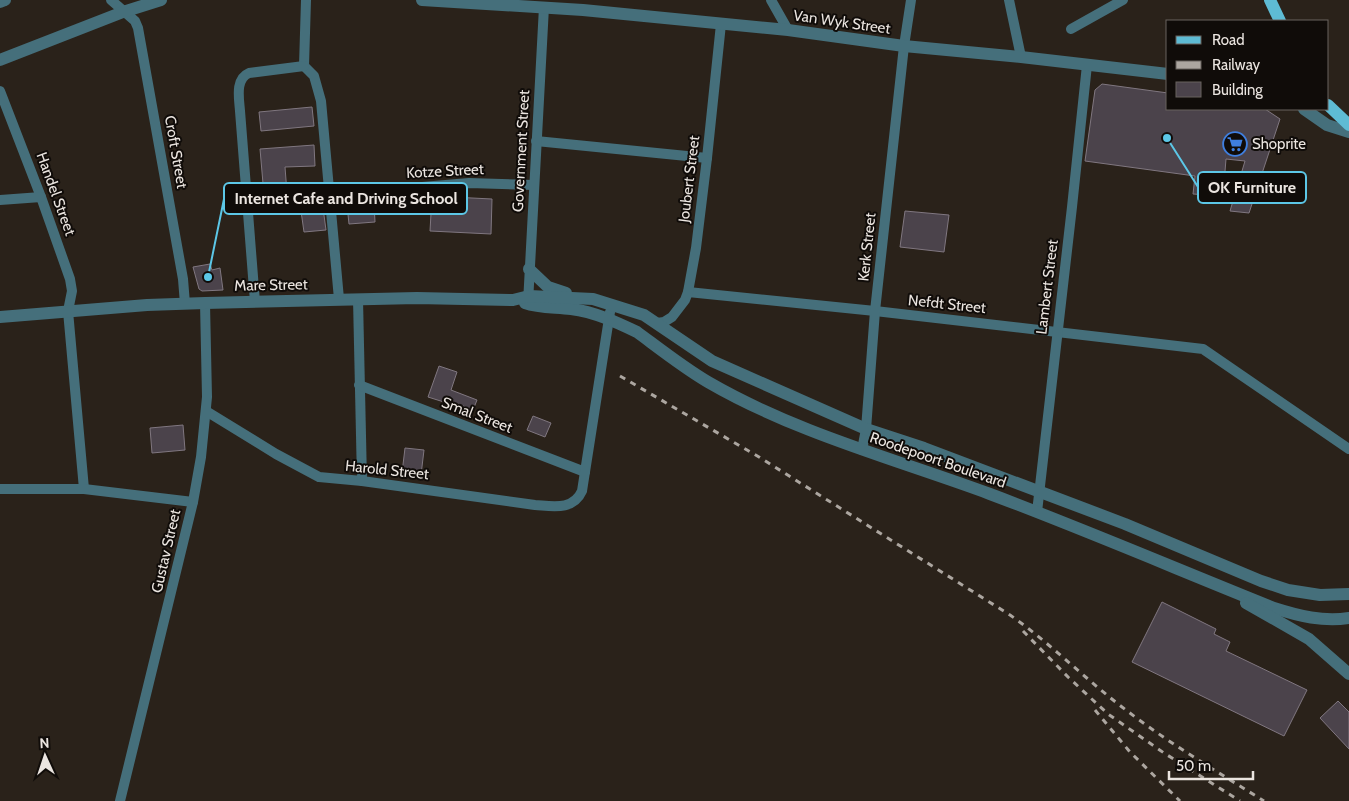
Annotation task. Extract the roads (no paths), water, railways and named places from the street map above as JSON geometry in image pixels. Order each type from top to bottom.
[{"type":"main road","points":[[1270,0],[1280,20]]},
{"type":"main road","points":[[1329,106],[1349,125]]},
{"type":"street","points":[[0,2],[5,0]]},
{"type":"street","name":"Croft Street","points":[[111,0],[135,21],[138,28],[183,280],[185,304]]},
{"type":"street","points":[[0,60],[123,12],[161,0]]},
{"type":"street","points":[[306,0],[304,66],[314,76],[320,91],[339,299]]},
{"type":"street","name":"Van Wyk Street","points":[[422,0],[586,5],[721,24],[788,30],[904,46],[1166,74]]},
{"type":"street","points":[[771,0],[788,30]]},
{"type":"street","name":"Kerk Street","points":[[862,450],[866,429],[875,311],[904,46],[911,0]]},
{"type":"street","points":[[1009,0],[1021,57]]},
{"type":"street","points":[[1071,29],[1123,0]]},
{"type":"street","name":"Government Street","points":[[529,301],[529,269],[543,5]]},
{"type":"street","name":"Joubert Street","points":[[657,324],[672,317],[685,300],[688,292],[696,248],[721,24]]},
{"type":"street","name":"Lambert Street","points":[[1037,512],[1087,65]]},
{"type":"street","points":[[255,302],[240,111],[240,81],[243,76],[249,73],[304,66]]},
{"type":"street","name":"Handel Street","points":[[0,91],[41,196],[70,279],[72,291],[68,311],[84,489]]},
{"type":"street","points":[[1306,110],[1328,125],[1349,132]]},
{"type":"street","points":[[536,141],[707,158]]},
{"type":"street","name":"Kotze Street","points":[[329,195],[460,184],[534,185]]},
{"type":"street","points":[[0,200],[41,196]]},
{"type":"street","points":[[529,269],[548,287],[593,299]]},
{"type":"street","name":"Nefdt Street","points":[[688,292],[1203,348],[1349,449]]},
{"type":"street","name":"Mare Street","points":[[0,317],[205,303],[418,298],[529,301]]},
{"type":"street","points":[[358,299],[362,481]]},
{"type":"street","name":"Roodepoort Boulevard","points":[[529,301],[593,299],[644,315],[712,361],[866,429],[1039,491],[1125,524],[1270,584],[1288,590],[1320,595],[1349,594]]},
{"type":"street","name":"Roodepoort Boulevard","points":[[529,301],[593,313],[637,332],[708,382],[814,432],[1037,512],[1274,608],[1324,620],[1349,618]]},
{"type":"street","name":"Gustav Street","points":[[120,801],[193,502],[201,456],[206,411],[205,303]]},
{"type":"street","points":[[585,472],[611,304]]},
{"type":"street","points":[[637,332],[657,324],[669,347],[684,366]]},
{"type":"street","name":"Smal Street","points":[[359,385],[585,472]]},
{"type":"street","name":"Harold Street","points":[[206,411],[311,473],[335,480],[362,481],[546,506],[568,505],[579,498],[585,472]]},
{"type":"street","points":[[0,489],[84,489],[193,502]]},
{"type":"street","points":[[1209,582],[1310,639],[1349,674]]},
{"type":"railway","points":[[620,376],[759,457],[1010,615],[1139,720],[1264,801]]},
{"type":"railway","points":[[1023,631],[1108,714],[1164,753],[1240,801]]},
{"type":"railway","points":[[1095,710],[1130,752],[1180,801]]},
{"type":"place","name":"OK Furniture","points":[[1167,138]]},
{"type":"place","name":"Shoprite","points":[[1235,144]]},
{"type":"place","name":"Internet Cafe and Driving School","points":[[208,277]]}]
